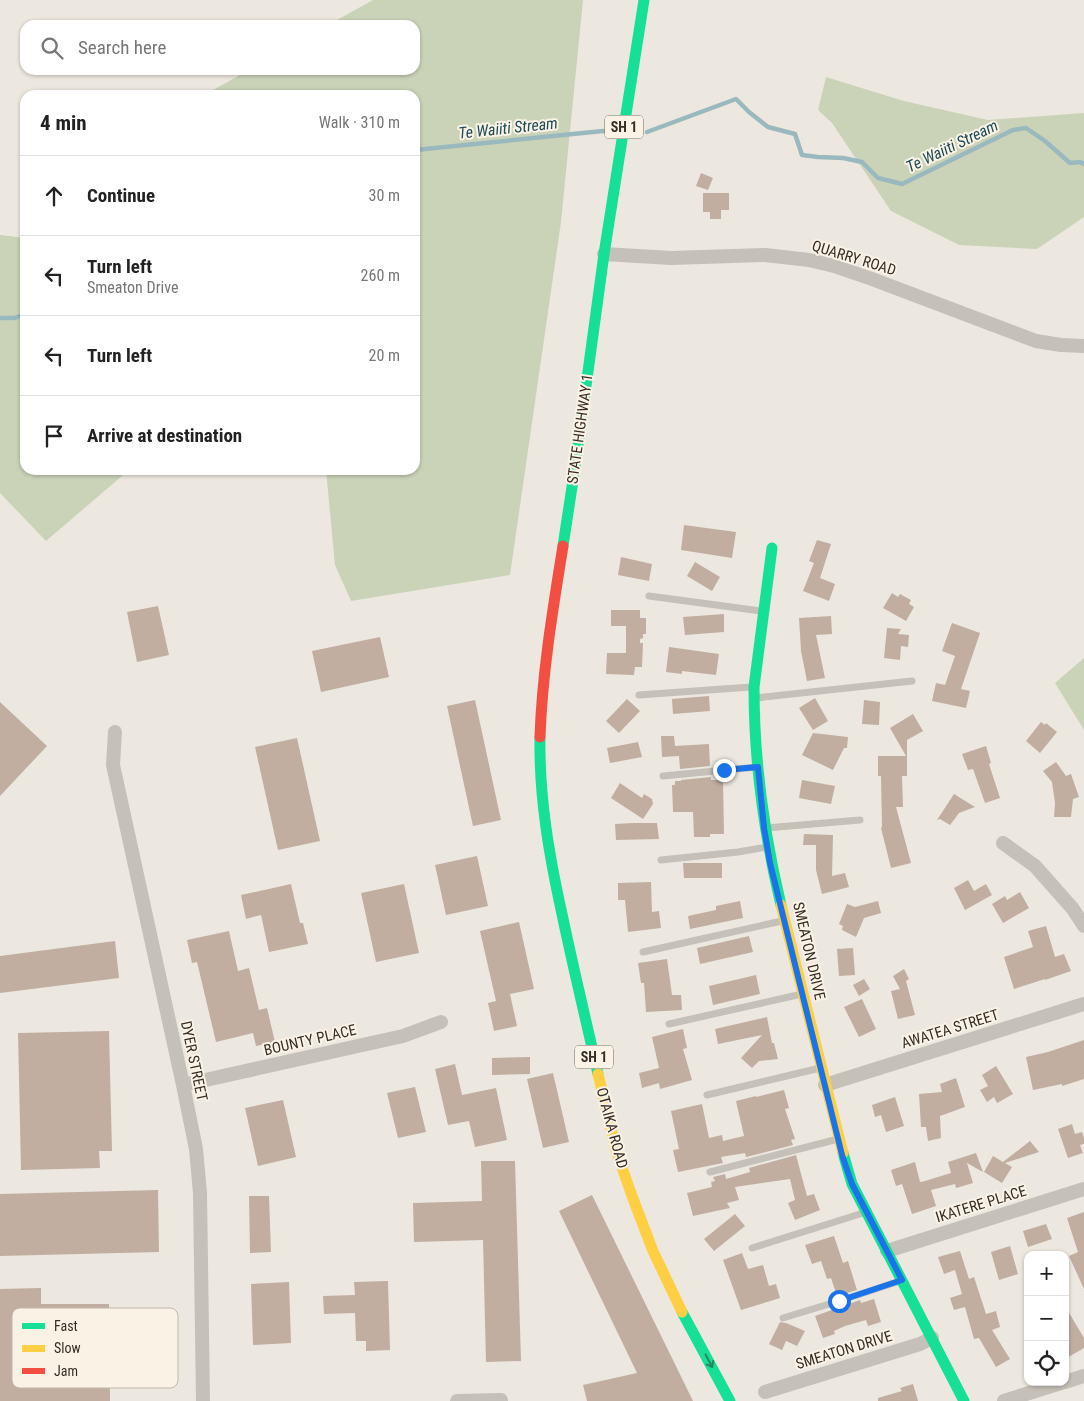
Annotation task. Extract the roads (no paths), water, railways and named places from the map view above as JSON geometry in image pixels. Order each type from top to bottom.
[{"type":"main road","name":"STATE HIGHWAY 1","points":[[550,858],[543,805],[540,760],[541,709],[604,254],[644,0]]},
{"type":"main road","name":"SMEATON DRIVE","points":[[772,548],[754,692],[758,767],[767,846],[838,1139],[852,1184],[964,1401]]},
{"type":"main road","name":"OTAIKA ROAD","points":[[550,858],[569,950],[616,1150],[650,1242],[677,1303],[730,1401]]},
{"type":"main road","name":"OTAIKA ROAD","points":[[677,1303],[700,1369]]},
{"type":"street","name":"QUARRY ROAD","points":[[604,254],[670,258],[765,255],[810,260],[872,279],[1036,341],[1084,346]]},
{"type":"street","name":"DYER STREET","points":[[115,732],[113,765],[196,1149],[200,1193],[203,1401]]},
{"type":"street","points":[[1003,843],[1035,866],[1073,909],[1084,926]]},
{"type":"street","name":"AWATEA STREET","points":[[825,1085],[1084,1004]]},
{"type":"street","name":"BOUNTY PLACE","points":[[183,1085],[404,1036],[441,1022]]},
{"type":"street","name":"IKATERE PLACE","points":[[887,1250],[1084,1189]]},
{"type":"street","name":"SMEATON DRIVE","points":[[765,1392],[920,1344],[932,1338]]},
{"type":"street","points":[[1069,1381],[1084,1376]]},
{"type":"street","points":[[1004,1401],[1052,1386]]},
{"type":"street","points":[[457,1401],[501,1400]]},
{"type":"lane","points":[[648,596],[764,612]]},
{"type":"lane","points":[[639,695],[754,692],[912,681]]},
{"type":"lane","points":[[663,776],[758,767]]},
{"type":"lane","points":[[764,828],[860,820]]},
{"type":"lane","points":[[661,860],[738,852],[767,846]]},
{"type":"lane","points":[[643,952],[785,920]]},
{"type":"lane","points":[[669,1024],[802,994]]},
{"type":"lane","points":[[707,1095],[821,1068]]},
{"type":"lane","points":[[710,1172],[838,1139]]},
{"type":"lane","points":[[752,1248],[866,1212]]},
{"type":"lane","points":[[783,1318],[902,1280]]},
{"type":"waterway","name":"Te Waiiti Stream","points":[[647,132],[736,99],[768,127],[795,134],[802,155],[843,158],[862,162],[878,178],[902,184],[1013,130],[1026,128],[1045,141],[1070,163],[1080,162],[1084,164]]},
{"type":"waterway","name":"Te Waiiti Stream","points":[[420,149],[603,131]]},
{"type":"waterway","name":"Te Waiiti Stream","points":[[0,318],[20,316]]}]
